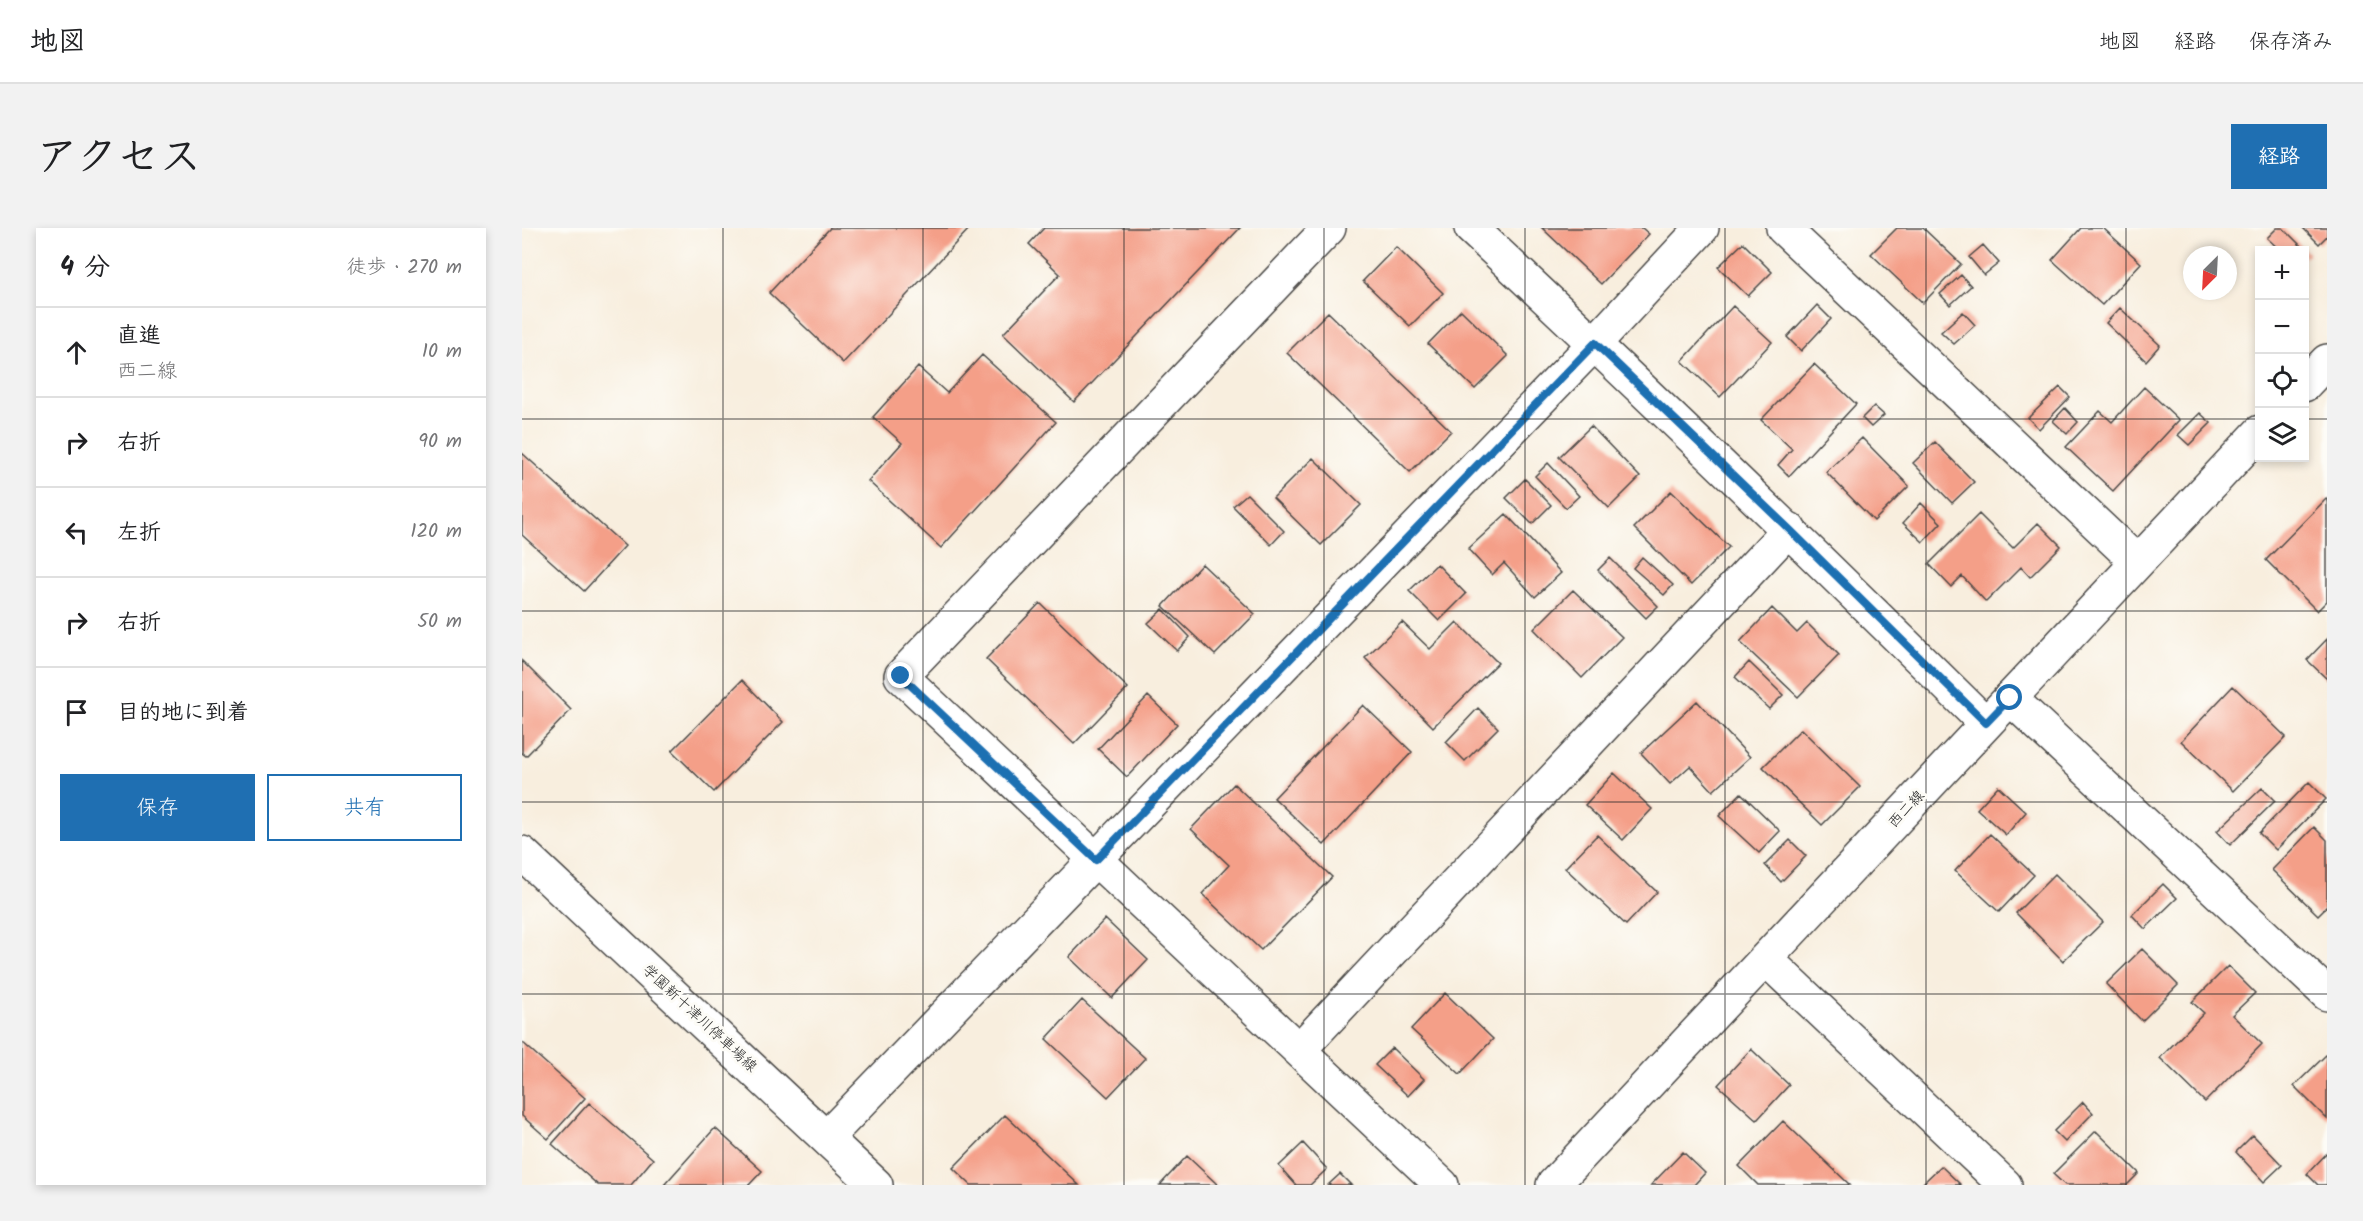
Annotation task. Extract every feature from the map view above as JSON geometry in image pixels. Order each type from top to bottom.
[{"type":"street","points":[[1329,228],[901,676],[1442,1185]]},
{"type":"street","points":[[1471,228],[1789,529],[1986,723]]},
{"type":"street","points":[[827,1137],[1595,343],[1702,228]]},
{"type":"street","points":[[1784,228],[2137,562]]},
{"type":"street","points":[[2309,380],[2327,361]]},
{"type":"street","name":"西二線","points":[[1553,1185],[1767,960],[2255,436]]},
{"type":"street","points":[[1299,1050],[1789,529]]},
{"type":"street","points":[[2010,698],[2327,994]]},
{"type":"street","name":"学園新十津川停車場線","points":[[522,853],[876,1185]]},
{"type":"street","points":[[1767,960],[2005,1185]]},
{"type":"building","points":[[830,228],[970,228],[843,363],[769,293]]},
{"type":"building","points":[[1044,228],[1240,228],[1074,402],[1003,334],[1060,274],[1029,244]]},
{"type":"building","points":[[1542,228],[1642,228],[1649,234],[1601,284]]},
{"type":"building","points":[[1897,228],[1923,228],[1961,264],[1923,303],[1871,254]]},
{"type":"building","points":[[2081,228],[2103,228],[2141,263],[2102,305],[2052,260]]},
{"type":"building","points":[[2277,228],[2283,228],[2301,246],[2276,246],[2267,238]]},
{"type":"building","points":[[2303,228],[2327,228],[2327,236],[2319,244]]},
{"type":"building","points":[[1743,243],[1772,272],[1748,296],[1718,267]]},
{"type":"building","points":[[1983,245],[1999,263],[1984,275],[1969,257]]},
{"type":"building","points":[[1396,247],[1443,293],[1410,326],[1363,281]]},
{"type":"building","points":[[1961,275],[1971,286],[1950,305],[1940,294]]},
{"type":"building","points":[[1817,305],[1831,319],[1801,351],[1787,337]]},
{"type":"building","points":[[1733,306],[1772,342],[1720,397],[1682,361]]},
{"type":"building","points":[[2120,308],[2160,345],[2146,361],[2106,323]]},
{"type":"building","points":[[1461,310],[1508,356],[1475,389],[1428,344]]},
{"type":"building","points":[[1328,312],[1451,431],[1410,472],[1287,353]]},
{"type":"building","points":[[1963,312],[1975,325],[1954,344],[1941,332]]},
{"type":"building","points":[[982,355],[1056,422],[941,548],[868,481],[902,443],[873,417],[918,367],[947,393]]},
{"type":"building","points":[[1814,364],[1856,404],[1789,476],[1778,465],[1792,449],[1761,420]]},
{"type":"building","points":[[2060,387],[2070,397],[2039,429],[2028,418]]},
{"type":"building","points":[[2144,387],[2179,420],[2113,491],[2066,447],[2100,411],[2112,422]]},
{"type":"building","points":[[1874,406],[1884,415],[1871,427],[1862,418]]},
{"type":"building","points":[[2065,408],[2078,422],[2067,434],[2053,421]]},
{"type":"building","points":[[2200,413],[2211,423],[2189,445],[2178,435]]},
{"type":"building","points":[[1591,426],[1640,477],[1609,508],[1559,457]]},
{"type":"building","points":[[1862,438],[1909,486],[1874,521],[1826,472]]},
{"type":"building","points":[[1935,442],[1974,482],[1952,503],[1913,463]]},
{"type":"building","points":[[522,453],[625,546],[584,591],[522,535]]},
{"type":"building","points":[[1313,458],[1361,505],[1321,545],[1273,498]]},
{"type":"building","points":[[1548,463],[1579,496],[1566,508],[1535,476]]},
{"type":"building","points":[[1525,479],[1551,505],[1532,524],[1506,498]]},
{"type":"building","points":[[1671,491],[1729,547],[1691,585],[1634,528]]},
{"type":"building","points":[[1247,494],[1284,531],[1271,545],[1233,506]]},
{"type":"building","points":[[2327,498],[2327,601],[2317,611],[2266,560]]},
{"type":"building","points":[[1921,503],[1941,523],[1923,542],[1903,523]]},
{"type":"building","points":[[1506,514],[1561,573],[1535,597],[1504,563],[1492,575],[1468,549]]},
{"type":"building","points":[[1979,514],[2013,548],[2038,523],[2061,546],[2030,577],[2021,567],[1986,602],[1962,576],[1951,587],[1929,564]]},
{"type":"building","points":[[1642,557],[1673,585],[1664,595],[1633,568]]},
{"type":"building","points":[[1610,558],[1658,606],[1646,618],[1598,570]]},
{"type":"building","points":[[1202,564],[1255,614],[1215,655],[1163,606]]},
{"type":"building","points":[[1437,564],[1466,594],[1439,621],[1409,591]]},
{"type":"building","points":[[1573,590],[1622,637],[1582,678],[1534,629]]},
{"type":"building","points":[[1040,603],[1128,688],[1074,744],[986,659]]},
{"type":"building","points":[[1772,608],[1797,633],[1807,623],[1839,655],[1798,697],[1740,642]]},
{"type":"building","points":[[1163,609],[1190,637],[1177,651],[1148,623]]},
{"type":"building","points":[[1402,622],[1430,649],[1457,622],[1498,663],[1433,727],[1365,658]]},
{"type":"building","points":[[2327,639],[2327,679],[2307,660]]},
{"type":"building","points":[[522,661],[571,710],[526,756],[522,753]]},
{"type":"building","points":[[1749,662],[1783,695],[1769,709],[1735,677]]},
{"type":"building","points":[[742,680],[783,722],[714,792],[672,751]]},
{"type":"building","points":[[2233,686],[2286,737],[2233,791],[2181,741]]},
{"type":"building","points":[[1148,696],[1177,724],[1127,777],[1098,749]]},
{"type":"building","points":[[1697,701],[1750,757],[1713,791],[1690,766],[1670,784],[1641,753]]},
{"type":"building","points":[[1363,705],[1412,752],[1324,845],[1274,798]]},
{"type":"building","points":[[1478,708],[1498,728],[1465,761],[1446,742]]},
{"type":"building","points":[[1801,729],[1860,787],[1822,825],[1763,767]]},
{"type":"building","points":[[1614,773],[1652,809],[1623,840],[1585,805]]},
{"type":"building","points":[[2309,782],[2326,799],[2276,850],[2259,833]]},
{"type":"building","points":[[1234,784],[1332,877],[1261,950],[1202,894],[1229,865],[1191,829]]},
{"type":"building","points":[[1998,786],[2026,812],[2006,835],[1977,809]]},
{"type":"building","points":[[2262,788],[2275,801],[2230,845],[2217,831]]},
{"type":"building","points":[[1741,793],[1780,831],[1759,853],[1719,816]]},
{"type":"building","points":[[2314,827],[2327,840],[2327,906],[2318,915],[2272,870]]},
{"type":"building","points":[[1990,834],[2034,875],[1999,912],[1955,871]]},
{"type":"building","points":[[1597,835],[1657,892],[1626,925],[1565,868]]},
{"type":"building","points":[[1790,840],[1806,856],[1781,882],[1765,865]]},
{"type":"building","points":[[2055,874],[2103,922],[2063,961],[2016,913]]},
{"type":"building","points":[[2163,884],[2177,898],[2145,929],[2132,915]]},
{"type":"building","points":[[1105,919],[1148,960],[1112,998],[1069,957]]},
{"type":"building","points":[[2142,949],[2178,985],[2142,1021],[2106,984]]},
{"type":"building","points":[[2228,966],[2255,993],[2232,1015],[2262,1044],[2205,1102],[2160,1058],[2204,1013],[2192,1002]]},
{"type":"building","points":[[1445,993],[1493,1039],[1460,1074],[1411,1029]]},
{"type":"building","points":[[1082,1000],[1145,1058],[1108,1097],[1046,1039]]},
{"type":"building","points":[[522,1042],[585,1098],[548,1139],[522,1116]]},
{"type":"building","points":[[1392,1048],[1424,1079],[1408,1096],[1375,1065]]},
{"type":"building","points":[[1751,1049],[1789,1085],[1757,1120],[1718,1085]]},
{"type":"building","points":[[2327,1054],[2327,1119],[2294,1086]]},
{"type":"building","points":[[2083,1102],[2093,1113],[2065,1142],[2054,1131]]},
{"type":"building","points":[[589,1103],[653,1159],[631,1185],[598,1185],[552,1144]]},
{"type":"building","points":[[1005,1115],[1079,1185],[971,1185],[953,1168]]},
{"type":"building","points":[[1783,1121],[1850,1185],[1758,1185],[1739,1166]]},
{"type":"building","points":[[715,1128],[762,1171],[749,1185],[664,1185]]},
{"type":"building","points":[[2096,1131],[2139,1173],[2127,1185],[2065,1185],[2053,1174]]},
{"type":"building","points":[[2253,1135],[2282,1165],[2264,1182],[2236,1152]]},
{"type":"building","points":[[1303,1143],[1327,1169],[1310,1185],[1296,1185],[1279,1166]]},
{"type":"building","points":[[1683,1152],[1705,1173],[1694,1185],[1651,1185]]},
{"type":"building","points":[[2327,1153],[2327,1185],[2318,1185],[2307,1174]]},
{"type":"building","points":[[1187,1156],[1218,1185],[1160,1185]]},
{"type":"building","points":[[1941,1166],[1961,1185],[1921,1185]]},
{"type":"building","points":[[1340,1174],[1351,1185],[1328,1185]]},
{"type":"route","points":[[901,676],[1096,860],[1595,343],[1789,529],[1986,723],[2010,698]]}]
